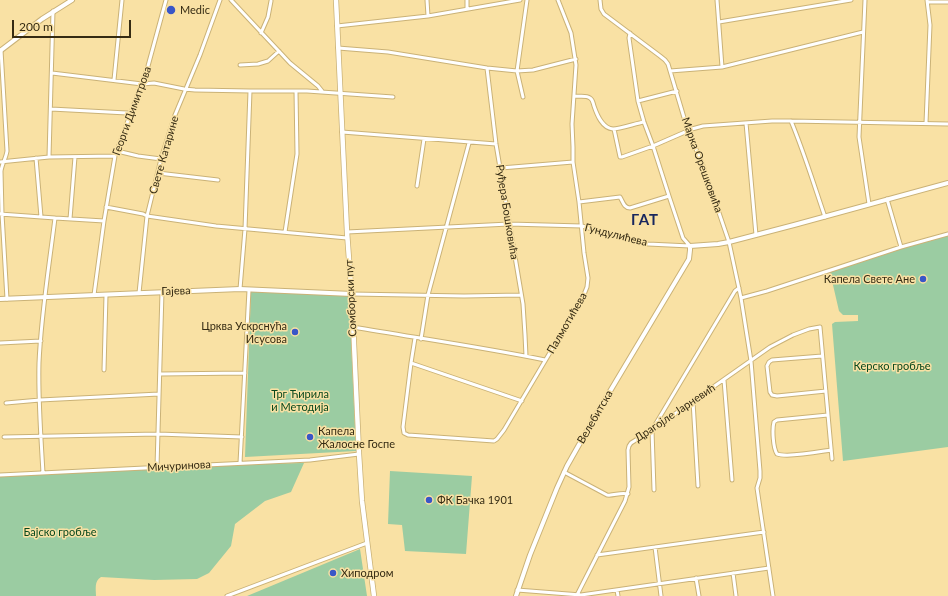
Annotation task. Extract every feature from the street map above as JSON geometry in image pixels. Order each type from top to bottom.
[{"type":"main road","name":"Сомборски пут","points":[[336,0],[359,454],[362,500],[374,596]]},
{"type":"street","points":[[7,299],[1,214],[1,171],[2,162],[7,151],[0,51],[53,11],[72,0]]},
{"type":"street","points":[[114,80],[122,0]]},
{"type":"street","name":"Георги Димитрова","points":[[94,295],[106,207],[116,151],[148,66],[166,0]]},
{"type":"street","name":"Свете Катарине","points":[[139,293],[148,216],[161,159],[175,115],[187,89],[220,0]]},
{"type":"street","points":[[230,0],[290,63],[322,91]]},
{"type":"street","points":[[427,0],[428,16]]},
{"type":"street","points":[[467,0],[468,10]]},
{"type":"street","points":[[337,26],[428,16],[520,0]]},
{"type":"street","points":[[523,98],[517,71],[527,0]]},
{"type":"street","name":"Палмотићева","points":[[410,362],[403,427],[404,433],[408,435],[494,441],[504,430],[522,401],[583,297],[587,287],[588,278],[573,162],[572,124],[576,59],[571,33],[558,0]]},
{"type":"street","name":"Марка Орешковића","points":[[600,0],[601,9],[604,14],[665,60],[677,91],[688,130],[702,163],[729,242],[741,298],[751,361],[760,471],[757,488],[773,596]]},
{"type":"street","points":[[717,0],[722,67]]},
{"type":"street","points":[[719,22],[851,0]]},
{"type":"street","points":[[864,0],[859,137],[869,204]]},
{"type":"street","points":[[261,32],[268,17],[271,1]]},
{"type":"street","points":[[926,123],[930,25],[927,1],[948,2]]},
{"type":"street","points":[[49,157],[53,11]]},
{"type":"street","points":[[670,71],[722,67],[863,32]]},
{"type":"street","points":[[630,33],[629,38],[638,101],[684,238],[690,246]]},
{"type":"street","points":[[338,48],[388,52],[487,68],[517,71],[533,70],[576,59]]},
{"type":"street","points":[[240,65],[258,64],[268,60],[279,51]]},
{"type":"street","name":"Руђера Бошковића","points":[[487,68],[496,144],[524,317],[526,356]]},
{"type":"street","points":[[52,73],[142,84],[154,83],[187,89],[322,91],[393,97]]},
{"type":"street","points":[[240,289],[245,229],[250,91]]},
{"type":"street","points":[[285,232],[297,154],[296,91]]},
{"type":"street","points":[[638,101],[677,91]]},
{"type":"street","points":[[574,96],[590,98],[602,123],[608,127],[614,129],[644,122]]},
{"type":"street","points":[[51,109],[131,114]]},
{"type":"street","points":[[614,129],[620,157],[622,157],[653,146],[688,130],[703,126],[791,121],[948,124]]},
{"type":"street","points":[[791,121],[825,217]]},
{"type":"street","points":[[746,123],[756,235]]},
{"type":"street","points":[[342,132],[496,144]]},
{"type":"street","points":[[417,186],[424,139]]},
{"type":"street","points":[[420,339],[428,295],[469,143]]},
{"type":"street","points":[[116,151],[161,159]]},
{"type":"street","points":[[2,162],[49,157],[115,156]]},
{"type":"street","points":[[70,219],[75,157]]},
{"type":"street","points":[[36,158],[41,217]]},
{"type":"street","points":[[501,168],[573,162]]},
{"type":"street","points":[[158,173],[218,180]]},
{"type":"street","name":"Гундулићева","points":[[347,232],[509,224],[582,226],[638,242],[656,245],[690,246],[718,244],[825,217],[948,183]]},
{"type":"street","points":[[579,202],[620,197],[625,207],[630,208],[669,196]]},
{"type":"street","points":[[887,199],[901,247]]},
{"type":"street","points":[[106,207],[148,216],[216,226],[348,238]]},
{"type":"street","points":[[1,214],[104,221]]},
{"type":"street","points":[[43,473],[39,364],[44,297],[55,218]]},
{"type":"street","points":[[741,298],[822,274],[901,247],[948,234]]},
{"type":"street","name":"Велебитска","points":[[516,596],[530,555],[564,472],[600,407],[689,259],[690,246]]},
{"type":"street","points":[[654,490],[652,430],[735,291],[739,288]]},
{"type":"street","name":"Гајева","points":[[0,299],[240,289],[352,294]]},
{"type":"street","points":[[240,463],[249,290]]},
{"type":"street","points":[[157,467],[162,292]]},
{"type":"street","points":[[352,294],[478,296],[521,295]]},
{"type":"street","points":[[104,370],[106,295]]},
{"type":"street","points":[[353,327],[471,346],[545,360]]},
{"type":"street","name":"Драгојле Јарневић","points":[[579,595],[597,555],[628,494],[629,447],[632,442],[652,430],[770,347],[792,336],[809,329],[820,327],[822,356]]},
{"type":"street","points":[[415,338],[410,362],[522,401]]},
{"type":"street","points":[[0,343],[41,341]]},
{"type":"street","points":[[826,391],[772,396],[770,392],[767,366],[772,360],[822,356],[826,391],[832,459]]},
{"type":"street","points":[[160,374],[245,373]]},
{"type":"street","points":[[724,380],[732,480]]},
{"type":"street","points":[[6,403],[159,394]]},
{"type":"street","points":[[693,401],[698,486]]},
{"type":"street","points":[[661,415],[662,419],[666,420]]},
{"type":"street","points":[[828,415],[775,420],[773,427],[775,450],[777,454],[782,455],[831,450]]},
{"type":"street","points":[[4,437],[158,434],[242,437]]},
{"type":"street","name":"Мичуринова","points":[[0,475],[310,460],[359,454]]},
{"type":"street","points":[[564,472],[607,494],[628,494]]},
{"type":"street","points":[[597,555],[764,532]]},
{"type":"street","points":[[227,596],[367,543]]},
{"type":"street","points":[[655,547],[661,596]]},
{"type":"street","points":[[518,590],[545,594],[579,595],[769,568]]},
{"type":"street","points":[[733,573],[736,596]]},
{"type":"street","points":[[696,578],[699,596]]},
{"type":"street","points":[[617,590],[618,596]]},
{"type":"green space","name":"Керско гробље","points":[[948,233],[948,447],[843,461],[832,324],[835,322],[858,321],[858,315],[843,315],[839,311],[830,272],[903,245]]},
{"type":"green space","name":"Трг Ћирила и Методија","points":[[251,291],[349,296],[356,451],[245,457]]},
{"type":"green space","name":"Бајско гробље","points":[[304,463],[291,492],[265,501],[235,524],[231,546],[209,573],[197,579],[154,580],[101,577],[96,583],[96,596],[0,596],[0,476],[191,465]]},
{"type":"green space","name":"ФК Бачка 1901","points":[[390,471],[472,476],[466,554],[405,551],[402,525],[388,524]]},
{"type":"green space","name":"Хиподром","points":[[360,549],[367,596],[247,596]]},
{"type":"place","name":"Medic","points":[[171,10]]},
{"type":"place","name":"Капела Свете Ане","points":[[923,279]]},
{"type":"place","name":"Црква Ускрснућа Исусова","points":[[295,332]]},
{"type":"place","name":"Капела Жалосне Госпе","points":[[310,437]]},
{"type":"place","name":"ФК Бачка 1901","points":[[429,500]]},
{"type":"place","name":"Хиподром","points":[[333,573]]},
{"type":"district","name":"ГАТ","points":[[645,220]]}]
